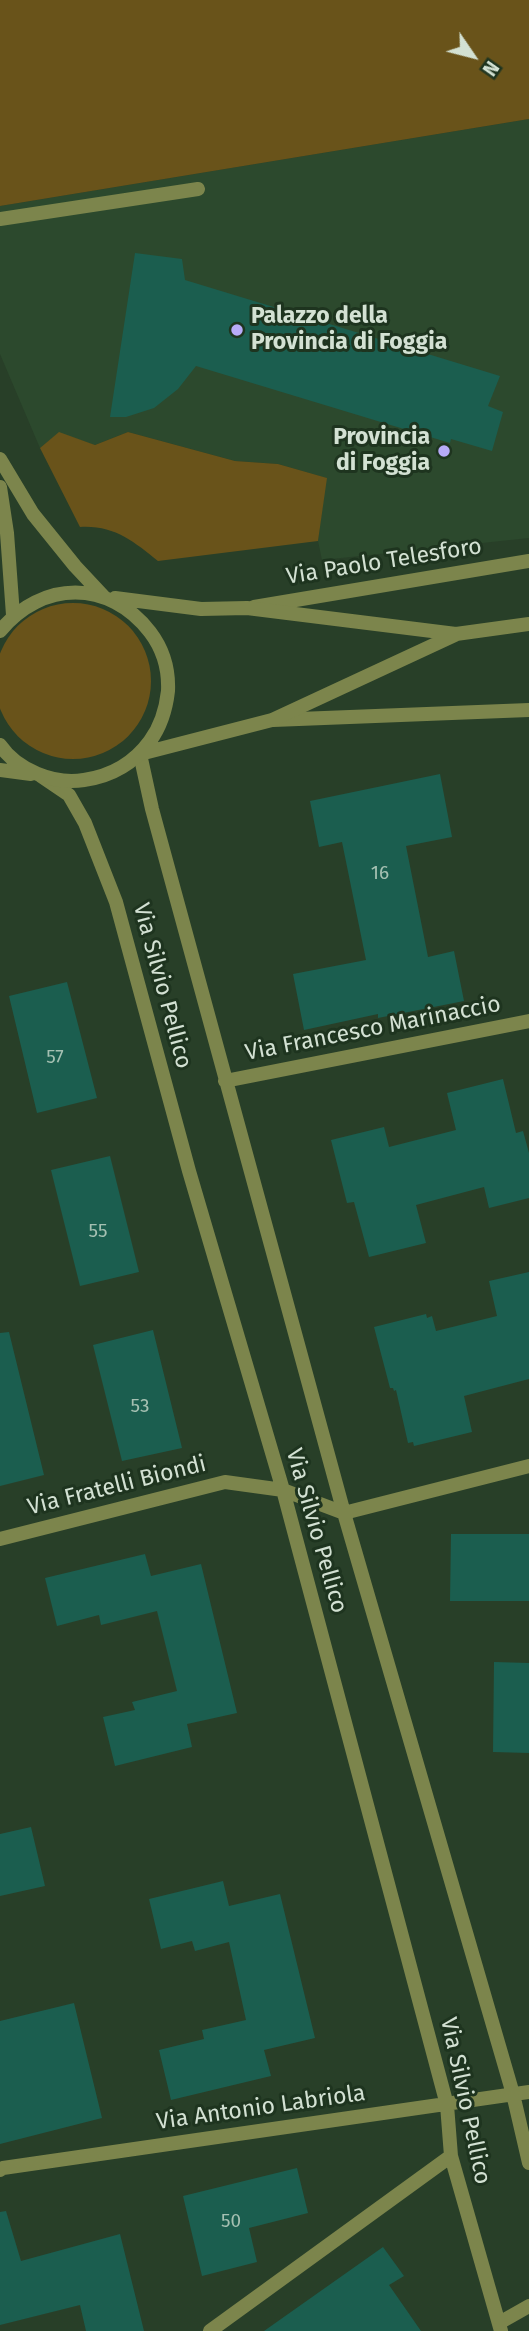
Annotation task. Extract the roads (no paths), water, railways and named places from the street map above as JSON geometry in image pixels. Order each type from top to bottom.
[{"type":"street","points":[[0,219],[198,189]]},
{"type":"street","points":[[0,459],[33,514],[75,566],[104,597],[122,605],[138,617],[158,643],[169,679],[166,707],[157,732],[140,754],[113,772],[79,781],[0,770]]},
{"type":"street","points":[[0,487],[7,533],[6,617],[0,631]]},
{"type":"street","name":"Via Paolo Telesforo","points":[[6,617],[40,599],[75,592],[201,609],[247,608],[529,561]]},
{"type":"street","name":"Via Paolo Telesforo","points":[[247,608],[456,634],[529,624]]},
{"type":"street","name":"Via Paolo Telesforo","points":[[140,754],[271,720],[456,634]]},
{"type":"street","name":"Via Paolo Telesforo","points":[[271,720],[529,710]]},
{"type":"street","name":"Via Silvio Pellico","points":[[0,745],[20,764],[69,795],[85,823],[116,902],[193,1184],[283,1490],[447,2105],[451,2156],[500,2327],[529,2306]]},
{"type":"street","name":"Via Silvio Pellico","points":[[140,754],[152,809],[225,1081],[344,1513],[513,2094],[529,2163]]},
{"type":"street","name":"Via Francesco Marinaccio","points":[[225,1081],[529,1021]]},
{"type":"street","points":[[344,1513],[529,1466]]},
{"type":"street","name":"Via Fratelli Biondi","points":[[0,1539],[225,1482],[283,1490],[344,1513]]},
{"type":"street","name":"Via Antonio Labriola","points":[[0,2170],[529,2092]]},
{"type":"street","points":[[210,2331],[451,2156]]},
{"type":"place","name":"Palazzo della Provincia di Foggia","points":[[237,330]]},
{"type":"place","name":"Provincia di Foggia","points":[[444,451]]}]
